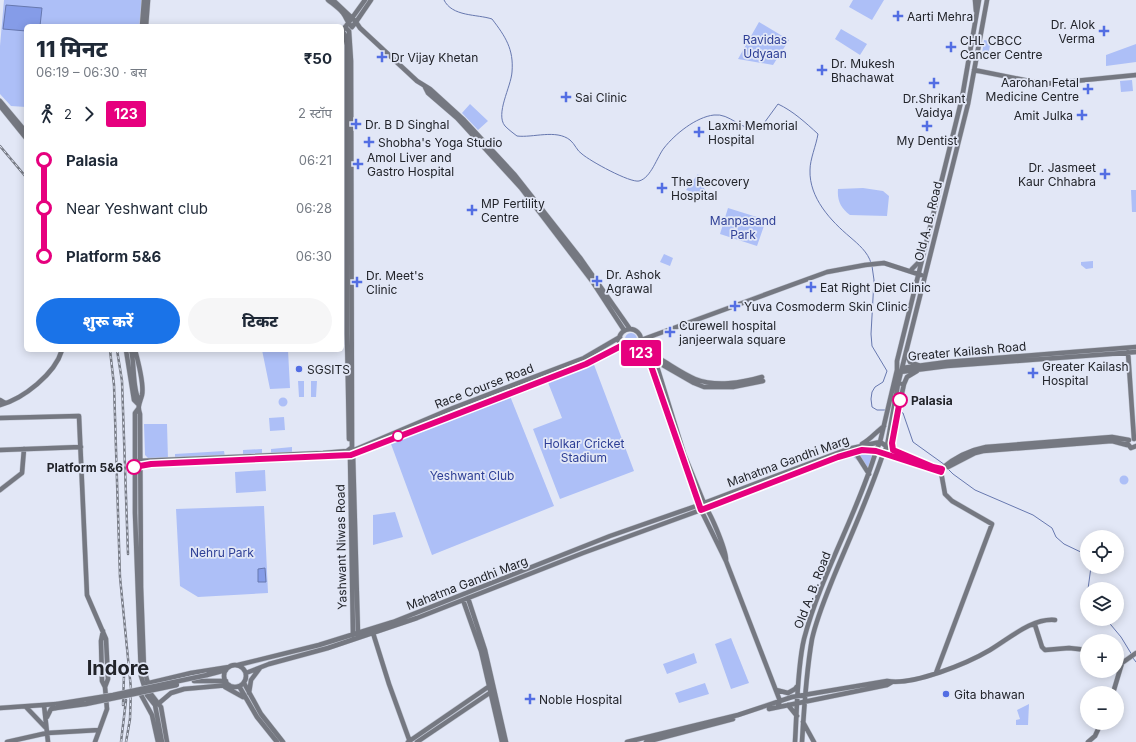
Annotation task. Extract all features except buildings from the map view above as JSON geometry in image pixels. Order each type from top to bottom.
[{"type":"main road","points":[[142,24],[144,0]]},
{"type":"main road","points":[[146,24],[148,0]]},
{"type":"main road","points":[[328,0],[344,14],[344,31]]},
{"type":"main road","points":[[334,0],[360,28],[424,86],[428,93],[457,118],[521,188],[592,281],[627,330],[638,332],[640,342],[654,360],[702,506]]},
{"type":"main road","points":[[344,31],[364,0]]},
{"type":"main road","points":[[344,31],[351,29],[371,0]]},
{"type":"main road","points":[[974,0],[977,15]]},
{"type":"main road","name":"Old A. B. Road","points":[[802,742],[812,639],[824,599],[887,446],[892,415],[891,405],[893,386],[898,370],[913,297],[962,98],[979,0]]},
{"type":"main road","name":"Old A. B. Road","points":[[904,367],[924,276],[968,104],[987,0]]},
{"type":"main road","points":[[344,31],[360,28]]},
{"type":"main road","name":"Yashwant Niwas Road","points":[[351,29],[353,356],[350,471],[355,636]]},
{"type":"main road","name":"Yashwant Niwas Road","points":[[344,31],[355,636]]},
{"type":"main road","points":[[974,70],[1044,84],[1136,74]]},
{"type":"main road","points":[[0,101],[24,133]]},
{"type":"main road","points":[[0,106],[24,134]]},
{"type":"main road","points":[[635,349],[640,342],[827,272],[865,264],[884,263],[919,273],[926,279],[932,248]]},
{"type":"main road","points":[[912,271],[923,256]]},
{"type":"main road","points":[[912,271],[915,276],[913,297]]},
{"type":"main road","points":[[627,330],[620,337],[621,346],[629,350],[635,349],[644,355],[650,363],[702,506],[726,561],[751,629],[776,690],[779,704]]},
{"type":"main road","name":"Race Course Road","points":[[363,448],[453,408],[584,358],[620,337]]},
{"type":"main road","name":"Race Course Road","points":[[137,463],[351,451],[363,448],[586,364],[621,346]]},
{"type":"main road","name":"Greater Kailash Road","points":[[898,370],[904,367],[918,368],[947,362],[1136,347]]},
{"type":"main road","points":[[892,453],[892,415],[898,409],[907,377],[918,368],[908,361],[907,351]]},
{"type":"main road","points":[[0,405],[31,390],[53,366],[61,352]]},
{"type":"main road","points":[[126,352],[134,400],[139,404]]},
{"type":"main road","points":[[131,352],[136,396],[140,414],[137,463],[142,664],[145,684],[158,704],[167,742]]},
{"type":"main road","points":[[136,352],[140,366],[142,396],[139,404]]},
{"type":"main road","points":[[1128,352],[1132,441],[1131,448],[1136,447]]},
{"type":"main road","name":"Greater Kailash Road","points":[[898,370],[1136,352]]},
{"type":"main road","points":[[654,360],[660,359],[695,379],[706,382],[726,383],[763,379]]},
{"type":"main road","name":"Old A. B. Road","points":[[891,405],[898,384],[898,370]]},
{"type":"main road","points":[[898,384],[904,384]]},
{"type":"main road","points":[[0,400],[5,403]]},
{"type":"main road","points":[[0,418],[78,415],[81,447],[87,595],[103,629],[101,641],[102,681],[105,687],[107,711],[99,731],[97,742]]},
{"type":"main road","name":"Old A. B. Road","points":[[795,742],[804,639],[814,610],[869,474],[884,426],[892,415]]},
{"type":"main road","points":[[857,446],[874,436],[884,426]]},
{"type":"main road","points":[[352,434],[357,444],[363,448],[353,462]]},
{"type":"main road","points":[[942,470],[950,464],[983,451],[1112,441],[1132,441]]},
{"type":"main road","points":[[880,442],[887,446],[892,453]]},
{"type":"main road","name":"Mahatma Gandhi Marg","points":[[238,665],[258,662],[319,645],[373,633],[466,601],[702,506],[857,446],[880,442]]},
{"type":"main road","points":[[0,450],[81,447]]},
{"type":"main road","points":[[350,471],[347,469],[346,459],[336,453],[345,448],[351,451]]},
{"type":"main road","points":[[0,490],[22,473],[24,449]]},
{"type":"main road","name":"Mahatma Gandhi Marg","points":[[246,673],[416,614],[610,536],[702,506],[855,452],[862,450],[876,451]]},
{"type":"main road","points":[[876,451],[883,454],[892,453],[942,470]]},
{"type":"main road","points":[[855,452],[869,474]]},
{"type":"main road","points":[[881,461],[892,453]]},
{"type":"main road","points":[[936,673],[992,524],[952,501],[945,494],[942,470]]},
{"type":"main road","points":[[466,601],[493,687],[506,742]]},
{"type":"main road","points":[[646,742],[779,704],[799,696],[887,681],[892,682],[920,678],[973,660],[1028,626],[1035,625],[1044,619],[1055,620]]},
{"type":"main road","points":[[1035,625],[1042,647],[1045,650],[1069,648],[1080,649]]},
{"type":"main road","points":[[373,633],[409,742],[493,687]]},
{"type":"main road","points":[[1124,659],[1134,654]]},
{"type":"main road","points":[[0,708],[86,704],[207,678],[238,665],[242,667],[246,673],[246,680],[244,683],[247,696],[257,717],[277,742]]},
{"type":"main road","points":[[247,696],[251,680],[261,667]]},
{"type":"main road","points":[[145,684],[191,673],[228,668]]},
{"type":"main road","points":[[225,684],[224,678],[228,668]]},
{"type":"main road","points":[[47,718],[51,709],[56,706],[207,678],[225,684],[247,696]]},
{"type":"main road","points":[[627,742],[779,704],[788,705],[814,700],[887,685],[892,682]]},
{"type":"main road","points":[[158,704],[168,695],[184,689],[225,684],[239,686],[244,683]]},
{"type":"main road","points":[[776,690],[788,693],[795,690],[799,684]]},
{"type":"main road","points":[[239,686],[283,742]]},
{"type":"main road","points":[[417,742],[493,687]]},
{"type":"main road","points":[[493,687],[502,742]]},
{"type":"main road","points":[[140,693],[152,715],[158,742]]},
{"type":"main road","points":[[804,713],[814,700]]},
{"type":"main road","points":[[158,704],[162,742]]},
{"type":"main road","points":[[44,705],[47,718],[46,730],[48,742]]},
{"type":"main road","points":[[788,705],[797,716]]},
{"type":"main road","points":[[26,707],[46,730]]},
{"type":"main road","points":[[803,720],[814,742]]},
{"type":"main road","points":[[7,742],[46,730],[99,731]]},
{"type":"main road","points":[[1088,742],[1095,736],[1098,730]]},
{"type":"green space","points":[[4,0],[143,0],[140,24],[24,24],[24,107],[11,106],[0,94],[0,46]]},
{"type":"green space","points":[[853,0],[884,0],[872,20],[849,7]]},
{"type":"green space","name":"Ravidas Udyaan","points":[[759,22],[789,40],[773,65],[738,59]]},
{"type":"green space","points":[[841,29],[867,44],[860,55],[835,39]]},
{"type":"green space","points":[[984,40],[991,41],[988,55],[982,54]]},
{"type":"green space","points":[[1136,44],[1136,62],[1106,66],[1106,55]]},
{"type":"green space","points":[[1132,80],[1133,91],[1121,92],[1120,81]]},
{"type":"green space","points":[[470,104],[488,121],[478,130],[462,113]]},
{"type":"green space","points":[[698,174],[707,195],[707,197],[686,190]]},
{"type":"green space","points":[[863,188],[883,191],[889,196],[887,216],[850,215],[844,210],[839,201],[838,189]]},
{"type":"green space","points":[[1131,190],[1136,190],[1136,212],[1132,212]]},
{"type":"green space","name":"Manpasand Park","points":[[728,208],[766,220],[757,246],[720,234]]},
{"type":"green space","points":[[664,254],[673,258],[670,266],[660,262]]},
{"type":"green space","points":[[1093,261],[1093,268],[1086,269],[1081,265],[1081,262]]},
{"type":"green space","points":[[631,333],[635,335],[637,339],[635,343],[631,345],[627,343],[625,339],[627,335]]},
{"type":"green space","points":[[262,352],[288,352],[290,388],[270,389]]},
{"type":"green space","name":"Holkar Cricket Stadium","points":[[593,362],[634,471],[560,499],[533,429],[562,418],[547,380]]},
{"type":"green space","points":[[298,381],[304,381],[304,397],[299,397]]},
{"type":"green space","points":[[311,381],[317,381],[316,397],[311,397]]},
{"type":"green space","name":"Yeshwant Club","points":[[510,396],[554,506],[432,555],[391,444]]},
{"type":"green space","points":[[281,398],[285,398],[287,402],[285,406],[281,406],[279,404],[279,400]]},
{"type":"green space","points":[[284,417],[285,430],[270,431],[269,418]]},
{"type":"green space","points":[[144,424],[167,424],[168,460],[150,460],[145,455]]},
{"type":"green space","points":[[292,447],[292,454],[271,455],[271,449]]},
{"type":"green space","points":[[262,449],[262,456],[243,457],[243,450]]},
{"type":"green space","points":[[224,451],[225,457],[175,460],[175,454]]},
{"type":"green space","points":[[876,451],[870,472],[849,453]]},
{"type":"green space","points":[[265,470],[266,491],[236,493],[235,472]]},
{"type":"green space","points":[[1124,475],[1129,480],[1124,485],[1119,480]]},
{"type":"green space","name":"Nehru Park","points":[[264,506],[268,593],[198,597],[180,586],[176,509]]},
{"type":"green space","points":[[395,512],[403,537],[373,545],[373,515]]},
{"type":"green space","points":[[731,638],[749,683],[731,689],[715,644]]},
{"type":"green space","points":[[694,653],[697,663],[667,674],[663,664]]},
{"type":"green space","points":[[705,683],[709,694],[679,703],[675,693]]},
{"type":"green space","points":[[1029,704],[1028,725],[1016,725],[1016,720],[1020,719],[1017,710]]},
{"type":"shaded area","points":[[6,5],[42,8],[40,24],[24,24],[24,31],[3,29]]},
{"type":"shaded area","points":[[265,568],[266,582],[258,582],[258,569]]},
{"type":"waterway","points":[[444,0],[448,5],[459,12],[492,19],[508,43],[512,56],[512,72],[504,100],[502,115],[502,121],[505,126],[517,136],[551,134],[564,137],[570,140],[586,157],[627,179],[639,181],[647,176],[664,148],[686,127],[707,116],[725,116],[746,127],[759,130],[778,104],[789,110],[818,134],[810,170],[813,190],[817,199],[822,208],[836,224],[868,255],[871,263]]},
{"type":"waterway","points":[[872,266],[874,280],[871,334],[872,346],[887,371],[883,382],[875,387],[872,392],[871,399],[872,407],[877,410],[886,410]]},
{"type":"waterway","points":[[901,412],[903,413],[913,442],[945,465]]},
{"type":"waterway","points":[[948,469],[975,490],[1033,515],[1052,528],[1056,537],[1064,544],[1080,552]]},
{"type":"waterway","points":[[1089,582],[1090,574]]},
{"type":"waterway","points":[[1112,626],[1121,637],[1132,655]]},
{"type":"waterway","points":[[1133,658],[1136,662]]},
{"type":"railway","points":[[0,146],[24,175]]},
{"type":"railway","points":[[110,352],[114,385],[120,577],[131,689],[130,719],[126,742]]},
{"type":"railway","points":[[117,352],[122,381],[128,554]]},
{"type":"railway","points":[[123,705],[124,675]]},
{"type":"railway","points":[[121,742],[126,700]]},
{"type":"bus line","name":"123","points":[[134,467],[151,464],[352,455],[456,413],[586,364],[621,346],[626,350],[635,349],[644,355],[650,363],[701,510],[838,457],[862,450],[876,451],[883,454],[892,455],[941,472],[942,469],[940,468],[933,467],[893,450],[892,443],[900,400]]},
{"type":"place","name":"Aarti Mehra","points":[[898,16]]},
{"type":"place","name":"Dr. Alok Verma","points":[[1104,31]]},
{"type":"place","name":"CHL CBCC Cancer Centre","points":[[951,47]]},
{"type":"place","name":"Dr Vijay Khetan","points":[[382,57]]},
{"type":"place","name":"Dr. Mukesh Bhachawat","points":[[822,70]]},
{"type":"place","name":"Dr.Shrikant Vaidya","points":[[934,83]]},
{"type":"place","name":"Aarohan Fetal Medicine Centre","points":[[1088,89]]},
{"type":"place","name":"Sai Clinic","points":[[566,97]]},
{"type":"place","name":"Amit Julka","points":[[1082,115]]},
{"type":"place","name":"Dr. B D Singhal","points":[[356,124]]},
{"type":"place","name":"My Dentist","points":[[927,126]]},
{"type":"place","name":"Laxmi Memorial Hospital","points":[[699,132]]},
{"type":"place","name":"Shobha's Yoga Studio","points":[[369,142]]},
{"type":"place","name":"Amol Liver and Gastro Hospital","points":[[358,164]]},
{"type":"place","name":"Dr. Jasmeet Kaur Chhabra","points":[[1105,174]]},
{"type":"place","name":"The Recovery Hospital","points":[[662,188]]},
{"type":"place","name":"MP Fertility Centre","points":[[472,210]]},
{"type":"place","name":"Dr. Ashok Agrawal","points":[[597,281]]},
{"type":"place","name":"Dr. Meet's Clinic","points":[[357,282]]},
{"type":"place","name":"Eat Right Diet Clinic","points":[[811,287]]},
{"type":"place","name":"Yuva Cosmoderm Skin Clinic","points":[[735,306]]},
{"type":"place","name":"Curewell hospital janjeerwala square","points":[[670,332]]},
{"type":"place","name":"SGSITS","points":[[299,369]]},
{"type":"place","name":"Greater Kailash Hospital","points":[[1033,373]]},
{"type":"place","name":"Palasia","points":[[900,400]]},
{"type":"place","name":"Platform 5&6","points":[[134,467]]},
{"type":"place","name":"Gita bhawan","points":[[946,694]]},
{"type":"place","name":"Noble Hospital","points":[[530,699]]},
{"type":"district","name":"Indore","points":[[118,668]]}]
